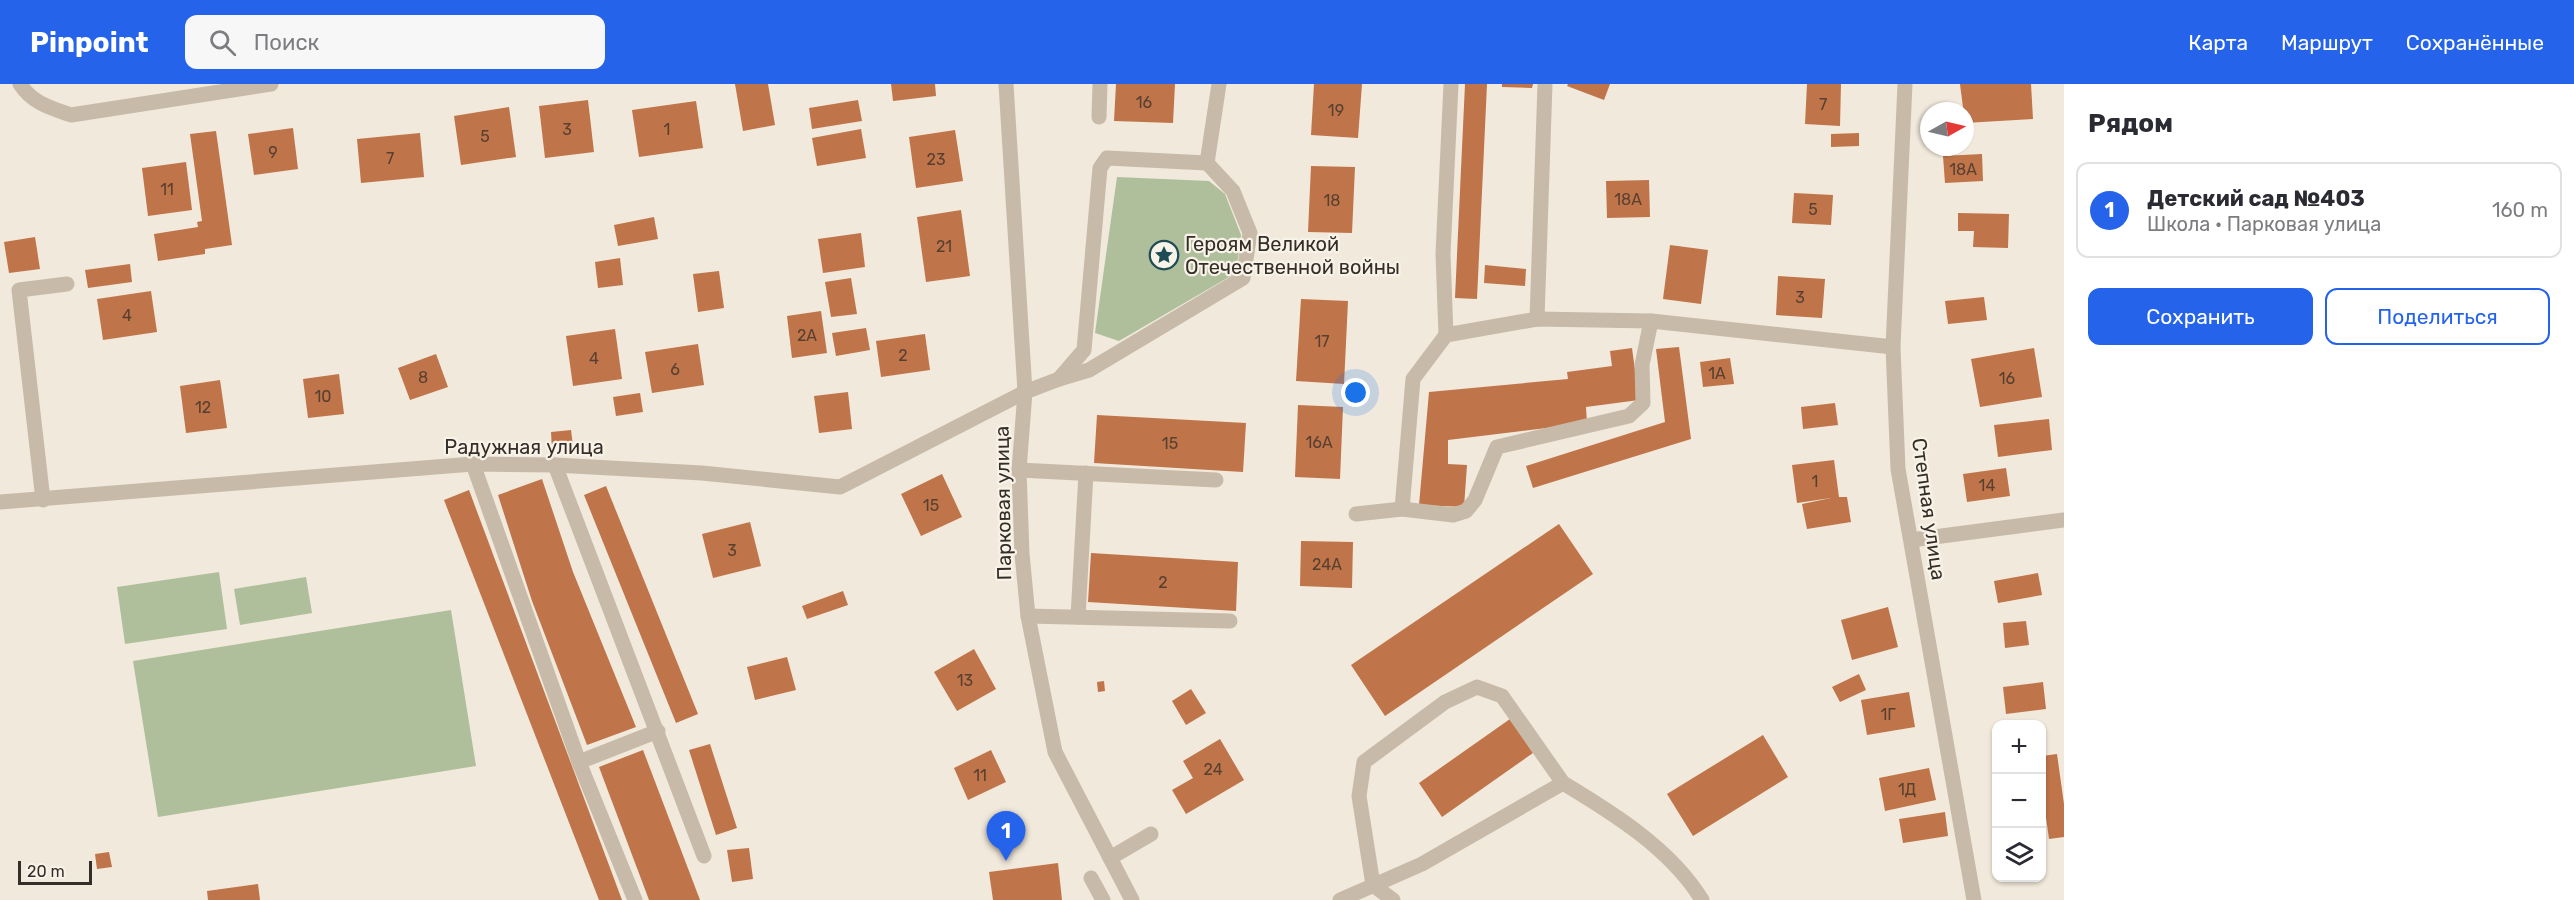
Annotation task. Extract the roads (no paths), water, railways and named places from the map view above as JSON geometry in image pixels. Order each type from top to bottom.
[{"type":"street","points":[[20,84],[27,95],[45,106],[71,116],[271,84]]},
{"type":"street","name":"Парковая улица","points":[[1006,84],[1024,392],[1019,470],[1022,554],[1028,616],[1056,752],[1132,900]]},
{"type":"street","points":[[1099,117],[1100,84]]},
{"type":"street","points":[[1059,379],[1084,350],[1100,168],[1107,158],[1207,163],[1219,84]]},
{"type":"street","points":[[1401,509],[1413,379],[1446,335],[1443,254],[1451,84]]},
{"type":"street","points":[[1537,319],[1545,84]]},
{"type":"street","name":"Степная улица","points":[[1905,84],[1893,347],[1898,469],[1974,900]]},
{"type":"street","name":"Радужная улица","points":[[0,502],[321,474],[473,464],[555,465],[702,473],[840,487],[1024,392],[1089,370],[1243,278],[1250,233],[1233,191],[1207,163]]},
{"type":"street","points":[[43,500],[19,291],[67,284]]},
{"type":"street","points":[[1446,335],[1537,319],[1651,321],[1893,347]]},
{"type":"street","points":[[1356,514],[1401,509],[1453,515],[1466,511],[1475,500],[1497,447],[1629,416],[1642,403],[1642,364],[1651,321]]},
{"type":"street","points":[[473,464],[579,762],[635,900]]},
{"type":"street","points":[[555,465],[704,856]]},
{"type":"street","points":[[1019,470],[1216,480]]},
{"type":"street","points":[[1078,617],[1086,473]]},
{"type":"street","points":[[1911,540],[2064,520]]},
{"type":"street","points":[[1028,616],[1230,621]]},
{"type":"street","points":[[1393,900],[1373,885],[1359,796],[1365,762],[1445,702],[1476,687],[1502,696],[1563,783],[1613,813],[1688,876],[1702,900]]},
{"type":"street","points":[[579,762],[658,731]]},
{"type":"street","points":[[1340,900],[1422,864],[1563,783]]},
{"type":"street","points":[[1110,858],[1150,834]]},
{"type":"street","points":[[1091,878],[1103,900]]},
{"type":"place","name":"Героям Великой Отечественной войны","points":[[1164,255]]},
{"type":"place","name":"Детский сад №403","points":[[1006,861]]}]
